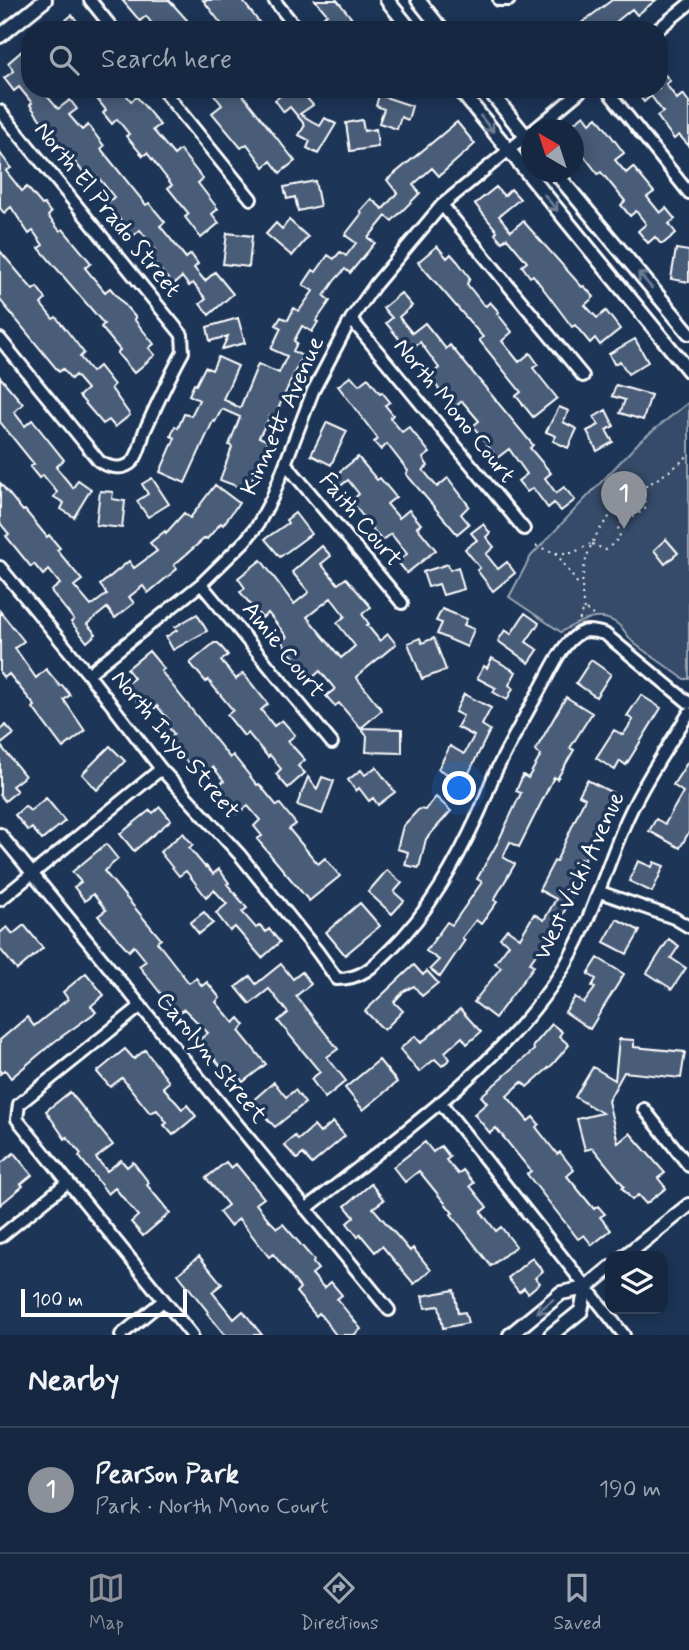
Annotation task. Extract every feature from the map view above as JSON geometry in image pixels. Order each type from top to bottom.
[{"type":"street","points":[[0,36],[45,0]]},
{"type":"street","points":[[90,0],[107,21]]},
{"type":"street","points":[[274,0],[291,21]]},
{"type":"street","points":[[387,0],[404,21]]},
{"type":"street","points":[[418,0],[435,21]]},
{"type":"street","points":[[499,0],[509,0]]},
{"type":"street","points":[[668,21],[689,4]]},
{"type":"street","points":[[169,98],[251,199]]},
{"type":"street","points":[[466,98],[689,371]]},
{"type":"street","points":[[496,98],[521,124]]},
{"type":"street","name":"Kinnett Avenue","points":[[549,119],[573,98]]},
{"type":"street","points":[[613,98],[689,193]]},
{"type":"street","name":"North El Prado Street","points":[[0,111],[182,335],[183,352],[136,457],[132,463],[121,468],[99,461],[0,339]]},
{"type":"street","name":"Kinnett Avenue","points":[[88,674],[201,584],[245,541],[257,526],[272,498],[313,391],[351,319],[404,248],[442,205],[521,142]]},
{"type":"street","points":[[563,182],[689,332]]},
{"type":"street","points":[[442,205],[583,376]]},
{"type":"street","name":"North Mono Court","points":[[351,319],[524,529]]},
{"type":"street","name":"Faith Court","points":[[286,464],[402,603]]},
{"type":"street","name":"North Inyo Street","points":[[0,567],[88,674],[161,769],[240,855],[337,979],[360,976],[409,932],[433,900],[514,736],[564,648],[582,632],[605,634],[689,703]]},
{"type":"street","name":"Amie Court","points":[[201,584],[332,743]]},
{"type":"street","name":"West Vicki Avenue","points":[[306,1209],[440,1102],[524,1023],[564,966],[600,892],[627,819],[651,773],[689,713]]},
{"type":"street","points":[[0,900],[161,769]]},
{"type":"street","name":"Carolyn Street","points":[[0,834],[389,1310]]},
{"type":"street","points":[[600,892],[674,918],[689,927]]},
{"type":"street","points":[[141,1006],[19,1104],[17,1119],[192,1335]]},
{"type":"street","points":[[440,1102],[624,1335]]},
{"type":"street","points":[[644,1109],[689,1166]]},
{"type":"street","points":[[0,1237],[68,1182]]},
{"type":"street","points":[[631,1251],[689,1205]]},
{"type":"street","points":[[510,1335],[561,1293],[586,1288],[605,1272]]},
{"type":"street","points":[[551,1335],[581,1311],[586,1288]]},
{"type":"street","points":[[121,1335],[163,1301]]},
{"type":"path","points":[[580,620],[579,616],[584,610],[581,588],[583,570],[591,544],[610,515],[679,465],[689,454]]},
{"type":"path","points":[[536,546],[556,553],[573,553],[591,544],[606,550],[620,537],[618,527],[621,523],[645,509],[644,488]]},
{"type":"path","points":[[556,553],[581,588]]},
{"type":"path","points":[[584,610],[592,612],[594,618]]},
{"type":"shaded area","points":[[689,402],[689,679],[684,679],[635,644],[614,622],[591,619],[561,632],[509,597],[531,556],[640,441]]},
{"type":"building","points":[[122,0],[169,0],[188,21],[150,21],[146,16],[140,21]]},
{"type":"building","points":[[203,0],[242,0],[258,21],[219,21]]},
{"type":"building","points":[[315,0],[337,0],[354,21],[328,21],[324,16],[327,14]]},
{"type":"building","points":[[612,0],[656,0],[637,15],[632,9],[617,21],[584,21]]},
{"type":"building","points":[[72,15],[77,21],[65,21]]},
{"type":"building","points":[[21,52],[21,89],[19,87],[14,91],[4,78],[14,71],[8,63]]},
{"type":"building","points":[[668,87],[677,99],[683,94],[689,102],[689,146],[679,135],[674,139],[657,116],[663,112],[652,98],[668,98]]},
{"type":"building","points":[[28,98],[49,98],[58,109],[70,100],[77,109],[69,115],[82,130],[88,125],[104,146],[101,149],[146,205],[149,203],[165,222],[160,226],[186,258],[191,254],[198,264],[194,268],[205,281],[215,272],[233,294],[209,315],[200,304],[206,299],[193,283],[189,286],[182,277],[173,285],[148,255],[155,249],[140,230],[133,236],[107,203],[114,197],[98,177],[90,184],[81,174],[83,172],[30,105],[32,103]]},
{"type":"building","points":[[96,98],[129,98],[131,101],[138,98],[160,125],[153,130],[174,155],[180,150],[203,179],[198,183],[218,209],[212,214],[219,223],[201,238],[185,217],[189,214],[168,188],[172,185],[147,153],[143,156],[126,136],[129,134],[117,119],[112,124],[103,113],[106,110]]},
{"type":"building","points":[[217,98],[245,98],[295,161],[280,173],[271,161],[264,167],[247,144],[241,148],[212,113],[222,105]]},
{"type":"building","points":[[307,98],[313,105],[300,114],[320,126],[325,118],[336,124],[318,154],[307,148],[310,141],[299,135],[305,125],[290,107],[284,112],[275,100]]},
{"type":"building","points":[[378,98],[388,98],[412,106],[408,120],[401,117],[397,129],[379,123],[384,109],[376,106]]},
{"type":"building","points":[[584,115],[590,123],[597,117],[624,153],[615,160],[626,173],[633,167],[654,192],[647,197],[660,213],[666,208],[675,219],[669,224],[676,233],[664,243],[660,243],[655,237],[648,243],[638,231],[646,224],[636,211],[630,216],[621,205],[625,201],[584,156],[584,119],[579,119]]},
{"type":"building","points":[[362,120],[364,131],[376,129],[378,147],[350,151],[346,123]]},
{"type":"building","points":[[457,122],[475,144],[439,176],[432,168],[413,185],[420,193],[392,221],[386,216],[368,238],[375,243],[350,273],[345,269],[324,296],[330,301],[312,332],[302,326],[294,341],[297,343],[293,351],[302,356],[274,418],[270,416],[259,437],[268,441],[252,480],[248,479],[244,489],[220,480],[240,417],[222,409],[215,422],[213,421],[185,483],[160,472],[175,438],[171,436],[175,426],[178,428],[184,414],[191,416],[199,400],[189,395],[205,367],[212,370],[218,357],[238,366],[223,399],[240,408],[258,364],[279,373],[287,356],[271,349],[281,328],[276,325],[281,317],[288,320],[294,308],[299,311],[313,291],[303,285],[313,270],[316,272],[328,255],[334,259],[340,252],[346,256],[356,243],[345,235],[362,213],[360,211],[371,199],[383,209],[397,193],[387,180]]},
{"type":"building","points":[[0,153],[11,168],[6,171],[22,191],[27,187],[42,205],[44,204],[51,213],[48,216],[60,231],[63,229],[91,263],[85,268],[105,292],[110,288],[154,344],[149,348],[155,355],[134,373],[117,353],[120,350],[101,327],[104,324],[39,248],[43,245],[33,231],[29,234],[11,207],[4,213],[0,208]]},
{"type":"building","points":[[315,181],[320,206],[298,211],[295,197],[287,199],[284,187]]},
{"type":"building","points":[[496,187],[504,196],[511,189],[520,199],[499,216],[511,231],[523,221],[594,297],[585,305],[597,318],[606,311],[620,329],[600,345],[595,338],[590,343],[575,325],[572,327],[533,275],[530,277],[522,266],[527,262],[507,238],[502,242],[495,234],[497,231],[475,204]]},
{"type":"building","points":[[289,220],[308,237],[292,256],[266,234],[276,223],[282,229]]},
{"type":"building","points":[[227,233],[252,236],[249,267],[223,264]]},
{"type":"building","points":[[437,246],[447,258],[451,254],[458,262],[470,278],[467,284],[482,303],[486,306],[490,302],[499,312],[497,313],[512,332],[502,341],[519,362],[530,353],[538,364],[533,368],[557,398],[533,417],[516,396],[521,392],[479,340],[483,337],[418,262]]},
{"type":"building","points":[[676,249],[689,251],[689,282],[671,279]]},
{"type":"building","points":[[0,251],[33,290],[37,287],[46,299],[41,304],[53,319],[56,317],[84,353],[80,357],[92,372],[99,366],[114,385],[111,388],[130,415],[115,427],[109,420],[103,424],[79,396],[87,389],[75,375],[71,379],[63,369],[59,372],[0,300]]},
{"type":"building","points":[[401,293],[412,306],[399,317],[412,333],[425,323],[446,349],[450,345],[533,445],[530,448],[551,473],[545,478],[556,493],[564,487],[575,500],[561,511],[554,503],[548,508],[533,488],[527,492],[518,481],[527,474],[509,449],[497,458],[473,426],[479,421],[462,401],[454,408],[429,376],[439,368],[420,342],[409,351],[386,323],[392,318],[383,308]]},
{"type":"building","points":[[238,318],[245,343],[222,349],[228,336],[210,341],[207,327]]},
{"type":"building","points":[[635,339],[648,362],[628,374],[620,361],[614,364],[609,354]]},
{"type":"building","points":[[351,376],[359,385],[368,378],[380,393],[382,392],[390,402],[385,405],[393,415],[390,418],[402,432],[409,427],[430,453],[423,458],[428,466],[423,470],[437,487],[448,478],[469,506],[461,514],[469,524],[457,534],[406,474],[408,471],[387,444],[381,450],[374,442],[378,439],[338,386]]},
{"type":"building","points":[[0,377],[23,404],[14,412],[25,426],[32,420],[64,460],[56,467],[73,488],[78,480],[91,489],[74,517],[61,509],[64,503],[54,497],[57,492],[43,475],[39,478],[30,467],[34,464],[0,422]]},
{"type":"building","points":[[616,385],[651,395],[643,420],[620,413],[625,400],[612,396]]},
{"type":"building","points":[[559,407],[569,411],[563,422],[577,429],[568,448],[553,441],[556,436],[546,432]]},
{"type":"building","points":[[606,410],[614,426],[606,430],[613,442],[597,451],[587,431],[599,425],[594,417]]},
{"type":"building","points":[[327,422],[347,431],[331,465],[311,455]]},
{"type":"building","points":[[358,457],[396,497],[387,504],[399,518],[409,510],[421,524],[417,527],[436,550],[407,573],[398,562],[407,554],[391,534],[382,541],[351,501],[359,494],[348,480],[338,488],[331,479]]},
{"type":"building","points":[[152,478],[169,504],[148,517],[137,501],[148,494],[142,484]]},
{"type":"building","points":[[0,483],[60,548],[57,550],[82,580],[74,586],[91,606],[107,594],[100,585],[129,561],[134,568],[157,551],[150,543],[165,531],[166,533],[184,513],[190,518],[215,485],[239,503],[223,525],[221,523],[207,539],[174,565],[177,569],[148,593],[143,586],[129,597],[134,603],[115,618],[107,608],[87,624],[96,634],[87,642],[51,591],[60,584],[49,570],[43,575],[34,564],[31,567],[6,536],[9,534],[0,523]]},
{"type":"building","points":[[100,491],[113,492],[112,499],[125,501],[122,528],[96,525]]},
{"type":"building","points":[[295,513],[311,534],[280,557],[265,539],[288,523],[286,520]]},
{"type":"building","points":[[483,524],[490,533],[486,537],[494,547],[486,554],[498,569],[507,562],[515,573],[493,591],[465,549],[477,540],[471,533]]},
{"type":"building","points":[[666,539],[678,553],[665,564],[654,550]]},
{"type":"building","points":[[322,546],[331,556],[321,564],[338,584],[346,578],[371,607],[362,614],[369,624],[367,625],[380,641],[388,634],[396,644],[356,677],[382,710],[361,728],[402,729],[402,753],[366,752],[367,736],[339,703],[335,706],[326,696],[335,689],[320,671],[311,679],[281,641],[287,637],[268,613],[262,618],[240,592],[245,588],[238,578],[261,560],[294,604],[309,592],[292,572]],"holes":[[[331,598],[345,616],[337,623],[355,646],[341,658],[307,617]]]},
{"type":"building","points":[[448,564],[450,570],[458,567],[464,589],[443,595],[439,584],[428,587],[423,572]]},
{"type":"building","points":[[442,609],[467,619],[464,625],[474,629],[467,647],[437,634],[442,623],[436,621]]},
{"type":"building","points":[[0,611],[24,641],[15,648],[36,678],[46,669],[70,695],[64,700],[85,731],[63,748],[33,708],[35,706],[9,674],[4,678],[0,673]]},
{"type":"building","points":[[525,613],[539,623],[526,642],[538,650],[529,663],[498,641],[505,630],[511,634]]},
{"type":"building","points":[[197,614],[207,631],[173,650],[166,637],[177,630],[175,627]]},
{"type":"building","points":[[420,638],[422,643],[434,638],[446,670],[422,679],[408,643]]},
{"type":"building","points":[[214,643],[218,643],[228,655],[221,661],[236,679],[243,673],[268,704],[261,710],[274,726],[282,720],[295,735],[288,741],[305,760],[298,766],[305,773],[288,788],[276,774],[281,769],[248,733],[244,736],[227,715],[233,710],[190,663]]},
{"type":"building","points":[[149,651],[164,669],[161,671],[230,758],[233,755],[257,785],[259,784],[277,806],[280,804],[296,824],[289,829],[318,864],[325,858],[340,876],[309,901],[257,839],[262,836],[254,826],[260,820],[248,806],[237,814],[214,789],[224,781],[213,767],[205,774],[196,763],[191,767],[168,739],[174,734],[165,723],[169,720],[157,706],[148,714],[125,685],[134,678],[127,669]]},
{"type":"building","points":[[492,658],[516,672],[509,685],[513,688],[507,700],[493,692],[496,688],[477,678]]},
{"type":"building","points":[[591,660],[611,674],[596,697],[576,683]]},
{"type":"building","points":[[464,694],[491,708],[482,725],[490,730],[464,783],[438,769],[450,746],[464,754],[474,736],[457,727],[463,716],[455,712]]},
{"type":"building","points":[[641,695],[661,708],[626,765],[620,761],[615,770],[596,758],[614,730],[623,735],[633,720],[627,716]]},
{"type":"building","points":[[566,697],[592,713],[570,748],[574,750],[557,779],[554,777],[519,847],[510,842],[503,857],[515,864],[494,900],[497,902],[481,924],[476,920],[462,938],[465,940],[440,977],[430,969],[439,960],[426,951],[447,922],[452,925],[482,882],[477,879],[521,793],[516,791],[523,775],[528,778],[541,755],[535,751]]},
{"type":"building","points":[[6,725],[14,734],[0,745],[0,730]]},
{"type":"building","points":[[0,745],[25,776],[12,786],[17,791],[5,801],[0,795]]},
{"type":"building","points":[[110,746],[125,761],[97,790],[82,774]]},
{"type":"building","points":[[689,760],[689,832],[680,848],[649,831],[656,819],[665,824],[683,792],[673,785]]},
{"type":"building","points":[[376,767],[395,792],[378,805],[373,798],[369,801],[359,788],[356,791],[348,780],[361,770],[365,775]]},
{"type":"building","points":[[308,777],[317,789],[322,777],[334,781],[322,814],[297,805]]},
{"type":"building","points":[[587,780],[613,793],[593,833],[596,834],[584,861],[580,859],[569,881],[577,885],[563,914],[545,947],[542,946],[530,963],[534,966],[495,1018],[474,1002],[501,967],[495,963],[509,944],[500,938],[507,929],[520,938],[534,914],[544,920],[556,899],[539,890],[554,861],[556,862],[585,798],[579,795]]},
{"type":"building","points":[[436,797],[451,811],[426,839],[419,868],[405,865],[408,852],[397,849],[403,826],[419,809],[425,810]]},
{"type":"building","points":[[46,798],[65,821],[42,840],[32,828],[28,831],[15,815],[25,806],[30,811]]},
{"type":"building","points":[[160,807],[171,820],[134,851],[120,834],[150,810],[153,813]]},
{"type":"building","points":[[183,833],[193,845],[189,848],[205,867],[213,874],[219,869],[229,883],[227,884],[247,908],[242,912],[256,928],[260,925],[266,932],[269,929],[280,942],[262,958],[235,927],[230,931],[216,913],[227,904],[214,890],[206,897],[186,871],[179,876],[160,852]]},
{"type":"building","points":[[106,844],[118,859],[104,871],[161,939],[157,942],[189,983],[196,978],[202,986],[207,982],[220,998],[216,1002],[234,1023],[239,1018],[245,1025],[239,1031],[266,1064],[243,1082],[233,1069],[227,1074],[199,1040],[208,1033],[184,1009],[177,1014],[139,966],[146,961],[134,946],[129,951],[98,916],[106,910],[93,894],[85,901],[74,887],[81,882],[72,872]]},
{"type":"building","points":[[638,861],[652,867],[654,862],[664,866],[652,892],[629,881]]},
{"type":"building","points":[[387,870],[402,883],[394,892],[404,901],[392,914],[368,892]]},
{"type":"building","points":[[360,903],[380,926],[345,955],[326,932]]},
{"type":"building","points":[[204,912],[213,923],[199,934],[190,923]]},
{"type":"building","points":[[617,919],[640,931],[627,954],[604,942]]},
{"type":"building","points":[[24,925],[43,948],[17,970],[0,949],[0,933],[7,927],[13,934]]},
{"type":"building","points":[[669,939],[679,946],[671,958],[686,968],[672,989],[647,973]]},
{"type":"building","points":[[598,958],[624,974],[590,1029],[565,1012],[575,997],[584,1003],[595,988],[592,986],[596,979],[588,974]]},
{"type":"building","points":[[281,964],[293,979],[302,972],[311,984],[296,996],[338,1049],[327,1057],[346,1081],[325,1098],[311,1079],[320,1072],[278,1021],[288,1013],[269,989],[250,1004],[236,987],[250,976],[256,984]]},
{"type":"building","points":[[414,965],[423,975],[427,971],[438,983],[422,996],[414,986],[404,991],[394,1002],[403,1011],[384,1030],[365,1011]]},
{"type":"building","points":[[86,973],[104,995],[91,1006],[96,1012],[11,1078],[5,1070],[0,1074],[0,1040],[27,1017],[34,1026],[68,999],[63,992]]},
{"type":"building","points":[[460,1009],[481,1032],[467,1044],[462,1037],[445,1052],[450,1059],[442,1066],[435,1059],[419,1072],[400,1049],[415,1036],[421,1043]]},
{"type":"building","points":[[552,1024],[562,1032],[559,1036],[569,1045],[553,1064],[527,1087],[522,1082],[507,1096],[528,1121],[533,1117],[539,1124],[536,1127],[557,1154],[560,1152],[574,1170],[567,1176],[594,1209],[598,1206],[605,1214],[600,1217],[611,1230],[592,1245],[584,1235],[578,1239],[527,1174],[531,1171],[496,1128],[490,1133],[474,1114],[487,1103],[481,1096],[534,1050],[533,1046]]},
{"type":"building","points":[[619,1039],[634,1040],[634,1047],[685,1052],[681,1078],[624,1072],[608,1101],[618,1143],[630,1133],[665,1173],[658,1178],[666,1188],[646,1204],[638,1195],[632,1200],[593,1148],[585,1150],[577,1119],[602,1113],[575,1097],[593,1067],[615,1080]]},
{"type":"building","points":[[125,1049],[134,1059],[145,1050],[169,1082],[163,1087],[182,1109],[187,1105],[196,1116],[173,1135],[164,1125],[167,1123],[157,1110],[150,1113],[122,1078],[110,1087],[97,1072]]},
{"type":"building","points":[[379,1060],[397,1082],[363,1110],[345,1088]]},
{"type":"building","points":[[274,1082],[286,1097],[295,1090],[305,1103],[275,1127],[251,1102]]},
{"type":"building","points":[[70,1092],[113,1145],[96,1158],[107,1171],[121,1160],[127,1167],[133,1162],[149,1183],[147,1185],[170,1213],[143,1236],[131,1222],[138,1216],[115,1188],[108,1194],[79,1156],[81,1154],[67,1137],[65,1139],[46,1111]]},
{"type":"building","points":[[333,1122],[345,1136],[312,1164],[303,1154],[297,1159],[284,1145],[295,1136],[298,1140],[314,1126],[320,1133]]},
{"type":"building","points":[[425,1142],[433,1152],[441,1146],[450,1157],[446,1160],[458,1174],[463,1170],[474,1183],[470,1186],[487,1207],[481,1212],[496,1231],[501,1227],[516,1246],[491,1266],[419,1171],[405,1182],[393,1167]]},
{"type":"building","points":[[14,1153],[32,1175],[0,1205],[0,1164]]},
{"type":"building","points":[[226,1162],[231,1168],[236,1164],[264,1198],[256,1204],[269,1220],[277,1228],[283,1224],[314,1260],[313,1263],[318,1269],[312,1274],[324,1288],[331,1282],[342,1295],[337,1299],[361,1329],[354,1335],[336,1335],[319,1313],[316,1316],[296,1292],[300,1288],[273,1254],[269,1257],[239,1219],[230,1226],[219,1212],[228,1205],[206,1178]]},
{"type":"building","points":[[371,1184],[384,1200],[373,1208],[410,1251],[413,1248],[431,1270],[414,1284],[382,1246],[375,1252],[347,1223],[354,1217],[345,1206]]},
{"type":"building","points":[[199,1256],[222,1284],[212,1292],[234,1319],[243,1311],[262,1335],[225,1335],[207,1313],[178,1274]]},
{"type":"building","points":[[532,1258],[543,1271],[535,1278],[540,1283],[528,1293],[524,1288],[519,1292],[508,1278]]},
{"type":"building","points":[[454,1290],[458,1313],[465,1312],[468,1323],[443,1328],[439,1306],[425,1308],[422,1296]]},
{"type":"place","name":"Pearson Park","points":[[624,529]]}]
